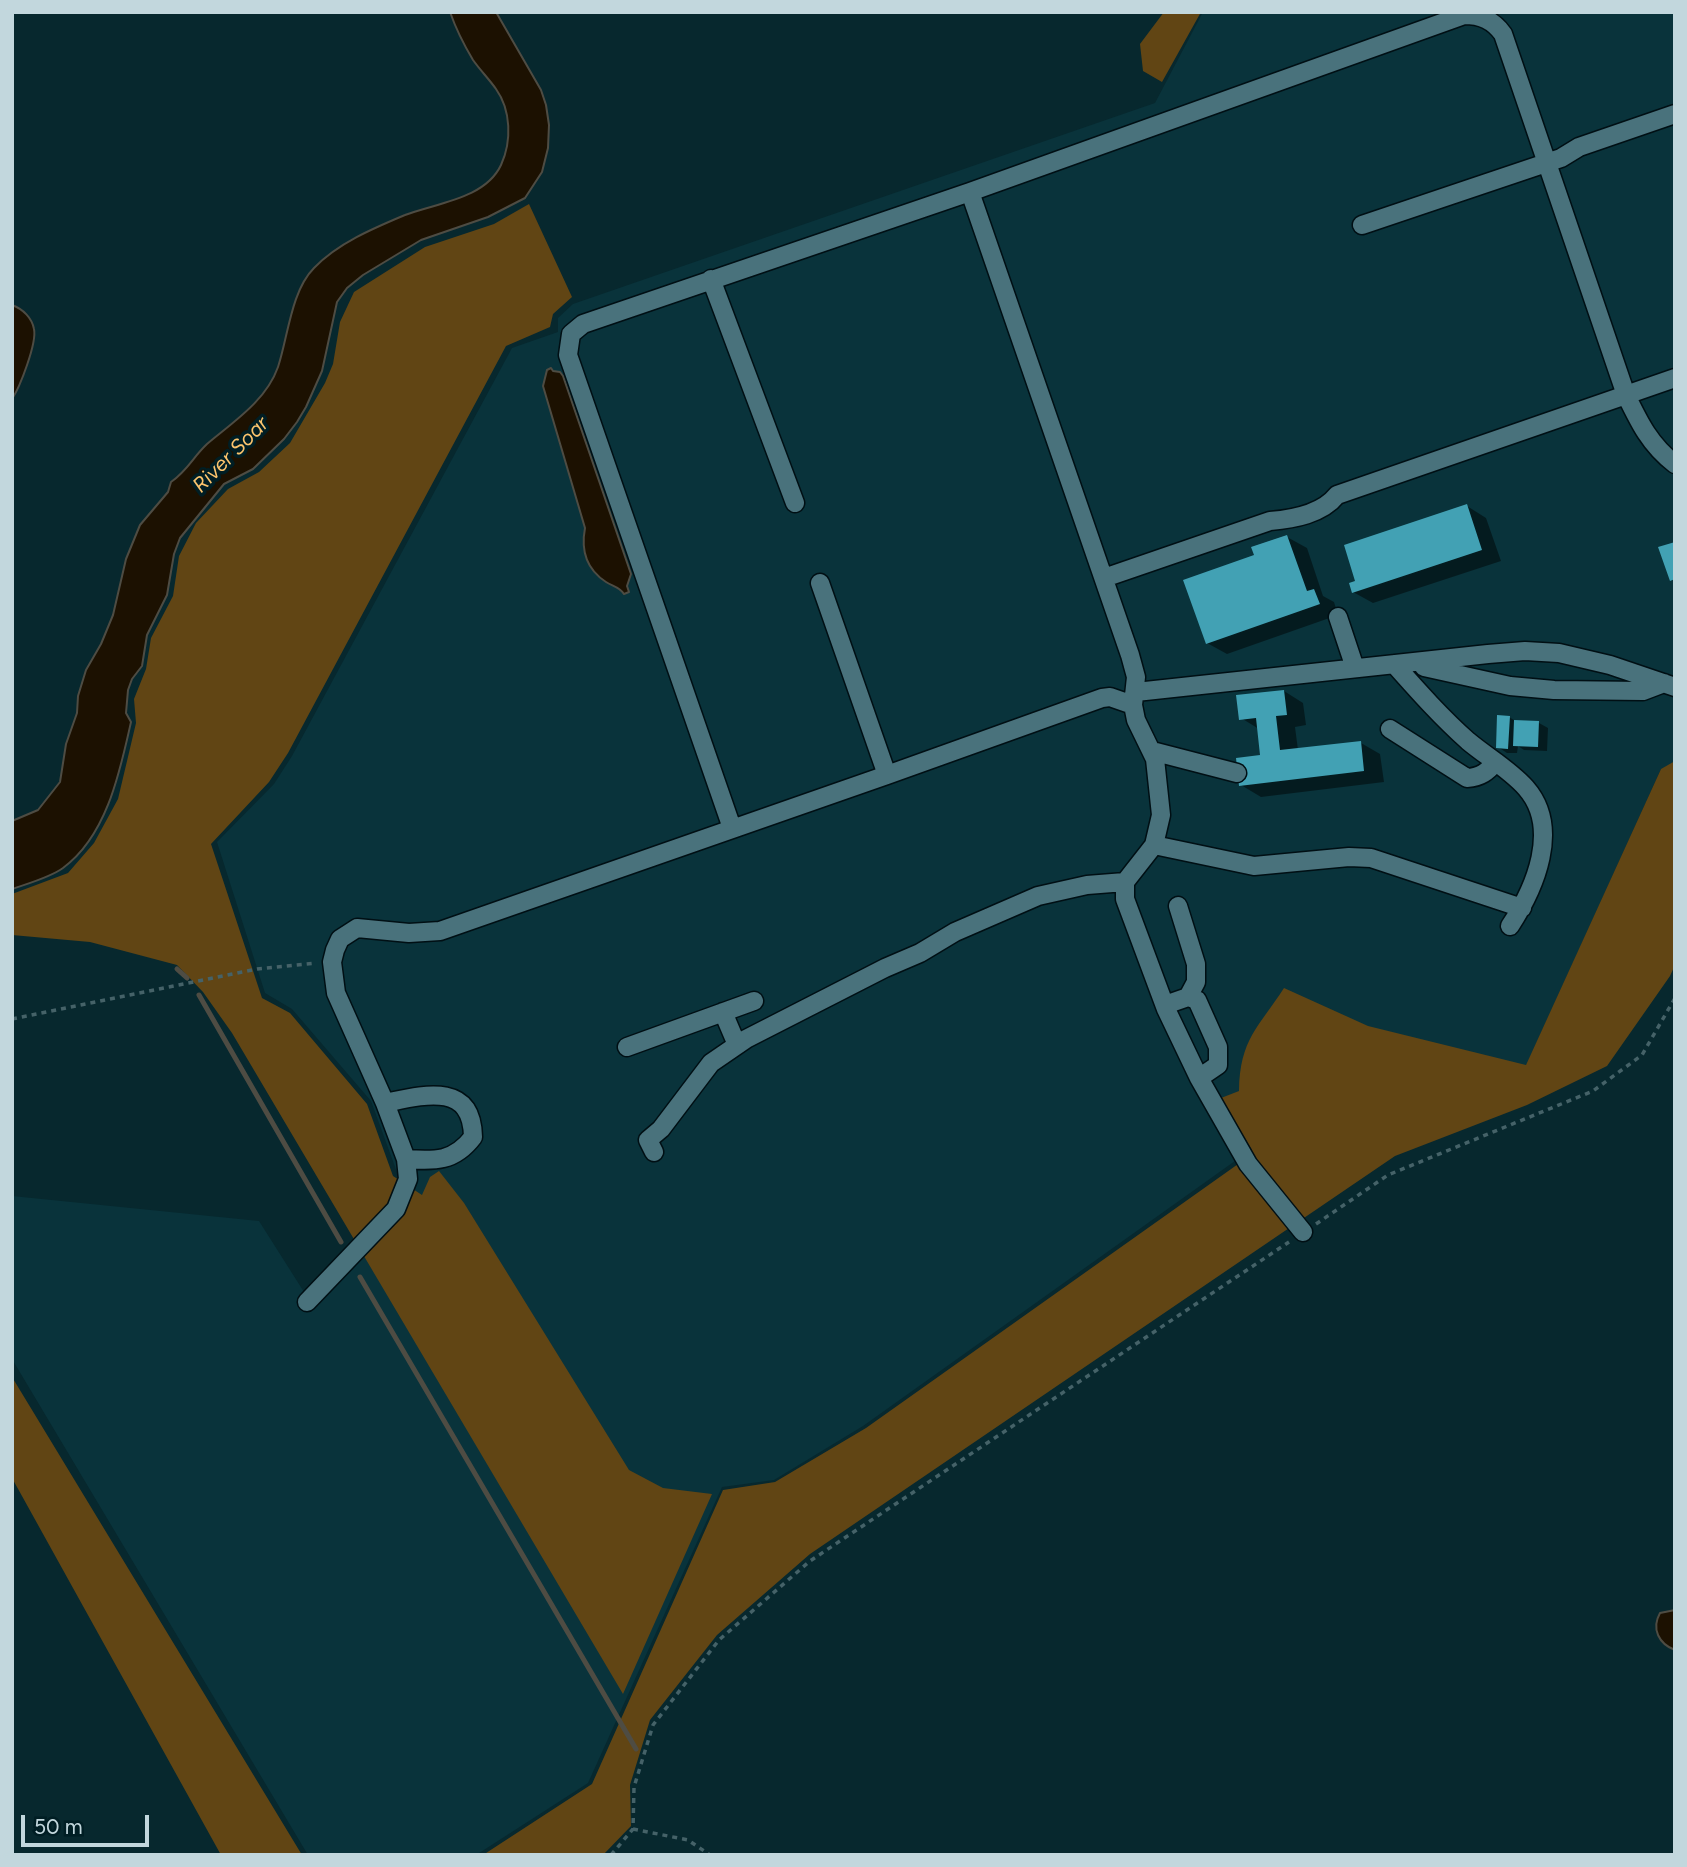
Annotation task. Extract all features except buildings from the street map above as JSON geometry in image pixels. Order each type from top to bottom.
[{"type":"lane","points":[[732,828],[568,355],[569,340],[577,327],[970,192],[1464,15],[1489,16],[1503,34],[1626,395],[1651,442],[1675,464]]},
{"type":"lane","points":[[1362,225],[1561,158],[1580,147],[1675,114]]},
{"type":"lane","points":[[970,192],[1130,655],[1136,677],[1136,720],[1155,759],[1161,815],[1154,845],[1125,882],[1125,899],[1165,1004],[1199,1078],[1248,1164],[1303,1232]]},
{"type":"lane","points":[[711,279],[795,503]]},
{"type":"lane","points":[[1104,578],[1270,521],[1289,520],[1328,506],[1337,495],[1675,378]]},
{"type":"lane","points":[[820,583],[887,775]]},
{"type":"lane","points":[[1338,617],[1355,668]]},
{"type":"lane","points":[[307,1302],[396,1209],[408,1179],[405,1160],[385,1103],[337,993],[332,962],[340,939],[357,928],[409,933],[440,931],[1102,698],[1135,699],[1355,668],[1541,650],[1610,665],[1670,685]]},
{"type":"lane","points":[[1402,664],[1510,686],[1554,690],[1643,691],[1670,685]]},
{"type":"lane","points":[[1402,664],[1431,706],[1469,742],[1526,789],[1535,801],[1544,833],[1542,850],[1522,908],[1510,926]]},
{"type":"lane","points":[[1390,729],[1467,778],[1486,773],[1496,762]]},
{"type":"lane","points":[[1152,751],[1237,773]]},
{"type":"lane","points":[[1154,845],[1254,866],[1349,857],[1371,858],[1522,908]]},
{"type":"lane","points":[[654,1152],[648,1140],[662,1129],[711,1063],[737,1045],[885,968],[920,953],[955,932],[1038,896],[1087,885],[1125,882]]},
{"type":"lane","points":[[1178,906],[1196,964],[1196,982],[1188,997]]},
{"type":"lane","points":[[1165,1004],[1188,997],[1198,1000],[1218,1047],[1218,1065],[1199,1078]]},
{"type":"lane","points":[[626,1047],[754,1001]]},
{"type":"lane","points":[[723,1012],[737,1045]]},
{"type":"lane","points":[[385,1103],[438,1095],[455,1098],[470,1114],[473,1137],[463,1150],[451,1157],[405,1160]]},
{"type":"path","points":[[12,1019],[257,969],[332,962]]},
{"type":"path","points":[[611,1855],[632,1829],[634,1787],[653,1725],[719,1640],[810,1561],[1388,1175],[1593,1091],[1642,1055],[1675,998]]},
{"type":"path","points":[[632,1829],[688,1840],[710,1855]]},
{"type":"shaded area","points":[[1164,12],[1201,12],[1162,82],[1143,71],[1140,44]]},
{"type":"shaded area","points":[[1203,12],[1675,12],[1675,766],[1661,769],[1526,1066],[1270,1184],[1249,1151],[863,1426],[774,1480],[722,1487],[588,1783],[476,1855],[308,1855],[12,1359],[12,1196],[259,1221],[304,1292],[394,1194],[398,1175],[371,1101],[292,1009],[265,993],[217,842],[274,784],[292,756],[512,348],[558,332],[558,318],[573,304],[1155,103]]},
{"type":"shaded area","points":[[529,204],[572,297],[553,314],[550,327],[506,346],[288,753],[269,782],[211,844],[262,998],[290,1013],[367,1104],[393,1176],[422,1195],[430,1177],[439,1171],[464,1203],[629,1470],[663,1488],[712,1494],[623,1694],[232,1033],[203,992],[177,965],[90,942],[12,935],[12,894],[68,873],[94,843],[118,799],[136,723],[134,699],[146,669],[151,638],[173,596],[179,556],[196,523],[228,489],[259,472],[290,443],[325,383],[333,364],[340,322],[354,292],[425,247],[494,224]]},
{"type":"shaded area","points":[[1675,761],[1675,965],[1607,1066],[1527,1105],[1395,1156],[810,1554],[717,1635],[650,1720],[630,1785],[631,1826],[603,1855],[483,1855],[592,1784],[723,1490],[775,1482],[866,1428],[1248,1157],[1252,1150],[1221,1098],[1239,1091],[1240,1073],[1247,1046],[1284,988],[1368,1026],[1526,1065],[1661,769]]},
{"type":"shaded area","points":[[12,1377],[302,1855],[221,1855],[12,1478]]},
{"type":"water","name":"River Soar","points":[[450,12],[496,12],[541,90],[549,125],[548,148],[542,172],[525,198],[488,217],[421,240],[363,275],[347,288],[337,302],[322,371],[297,422],[284,439],[253,469],[224,484],[180,538],[174,554],[167,595],[147,635],[142,666],[128,690],[126,713],[131,722],[122,761],[109,801],[91,839],[78,855],[57,872],[12,889],[12,821],[38,810],[60,782],[66,744],[77,713],[78,696],[86,670],[113,615],[126,559],[140,525],[168,492],[171,482],[207,444],[248,410],[266,390],[278,367],[295,302],[306,278],[324,259],[345,244],[405,215],[472,193],[494,176],[501,165],[508,136],[505,106],[470,54]]},
{"type":"water","points":[[12,305],[29,318],[34,336],[27,365],[12,399]]},
{"type":"water","points":[[551,368],[563,376],[631,574],[627,586],[629,592],[624,594],[599,577],[586,558],[585,528],[543,386],[547,370]]},
{"type":"water","points":[[1675,1610],[1675,1650],[1661,1640],[1656,1625],[1660,1613]]},
{"type":"waterway","points":[[177,969],[187,978]]},
{"type":"waterway","points":[[199,995],[341,1242]]},
{"type":"waterway","points":[[360,1277],[636,1749]]}]
